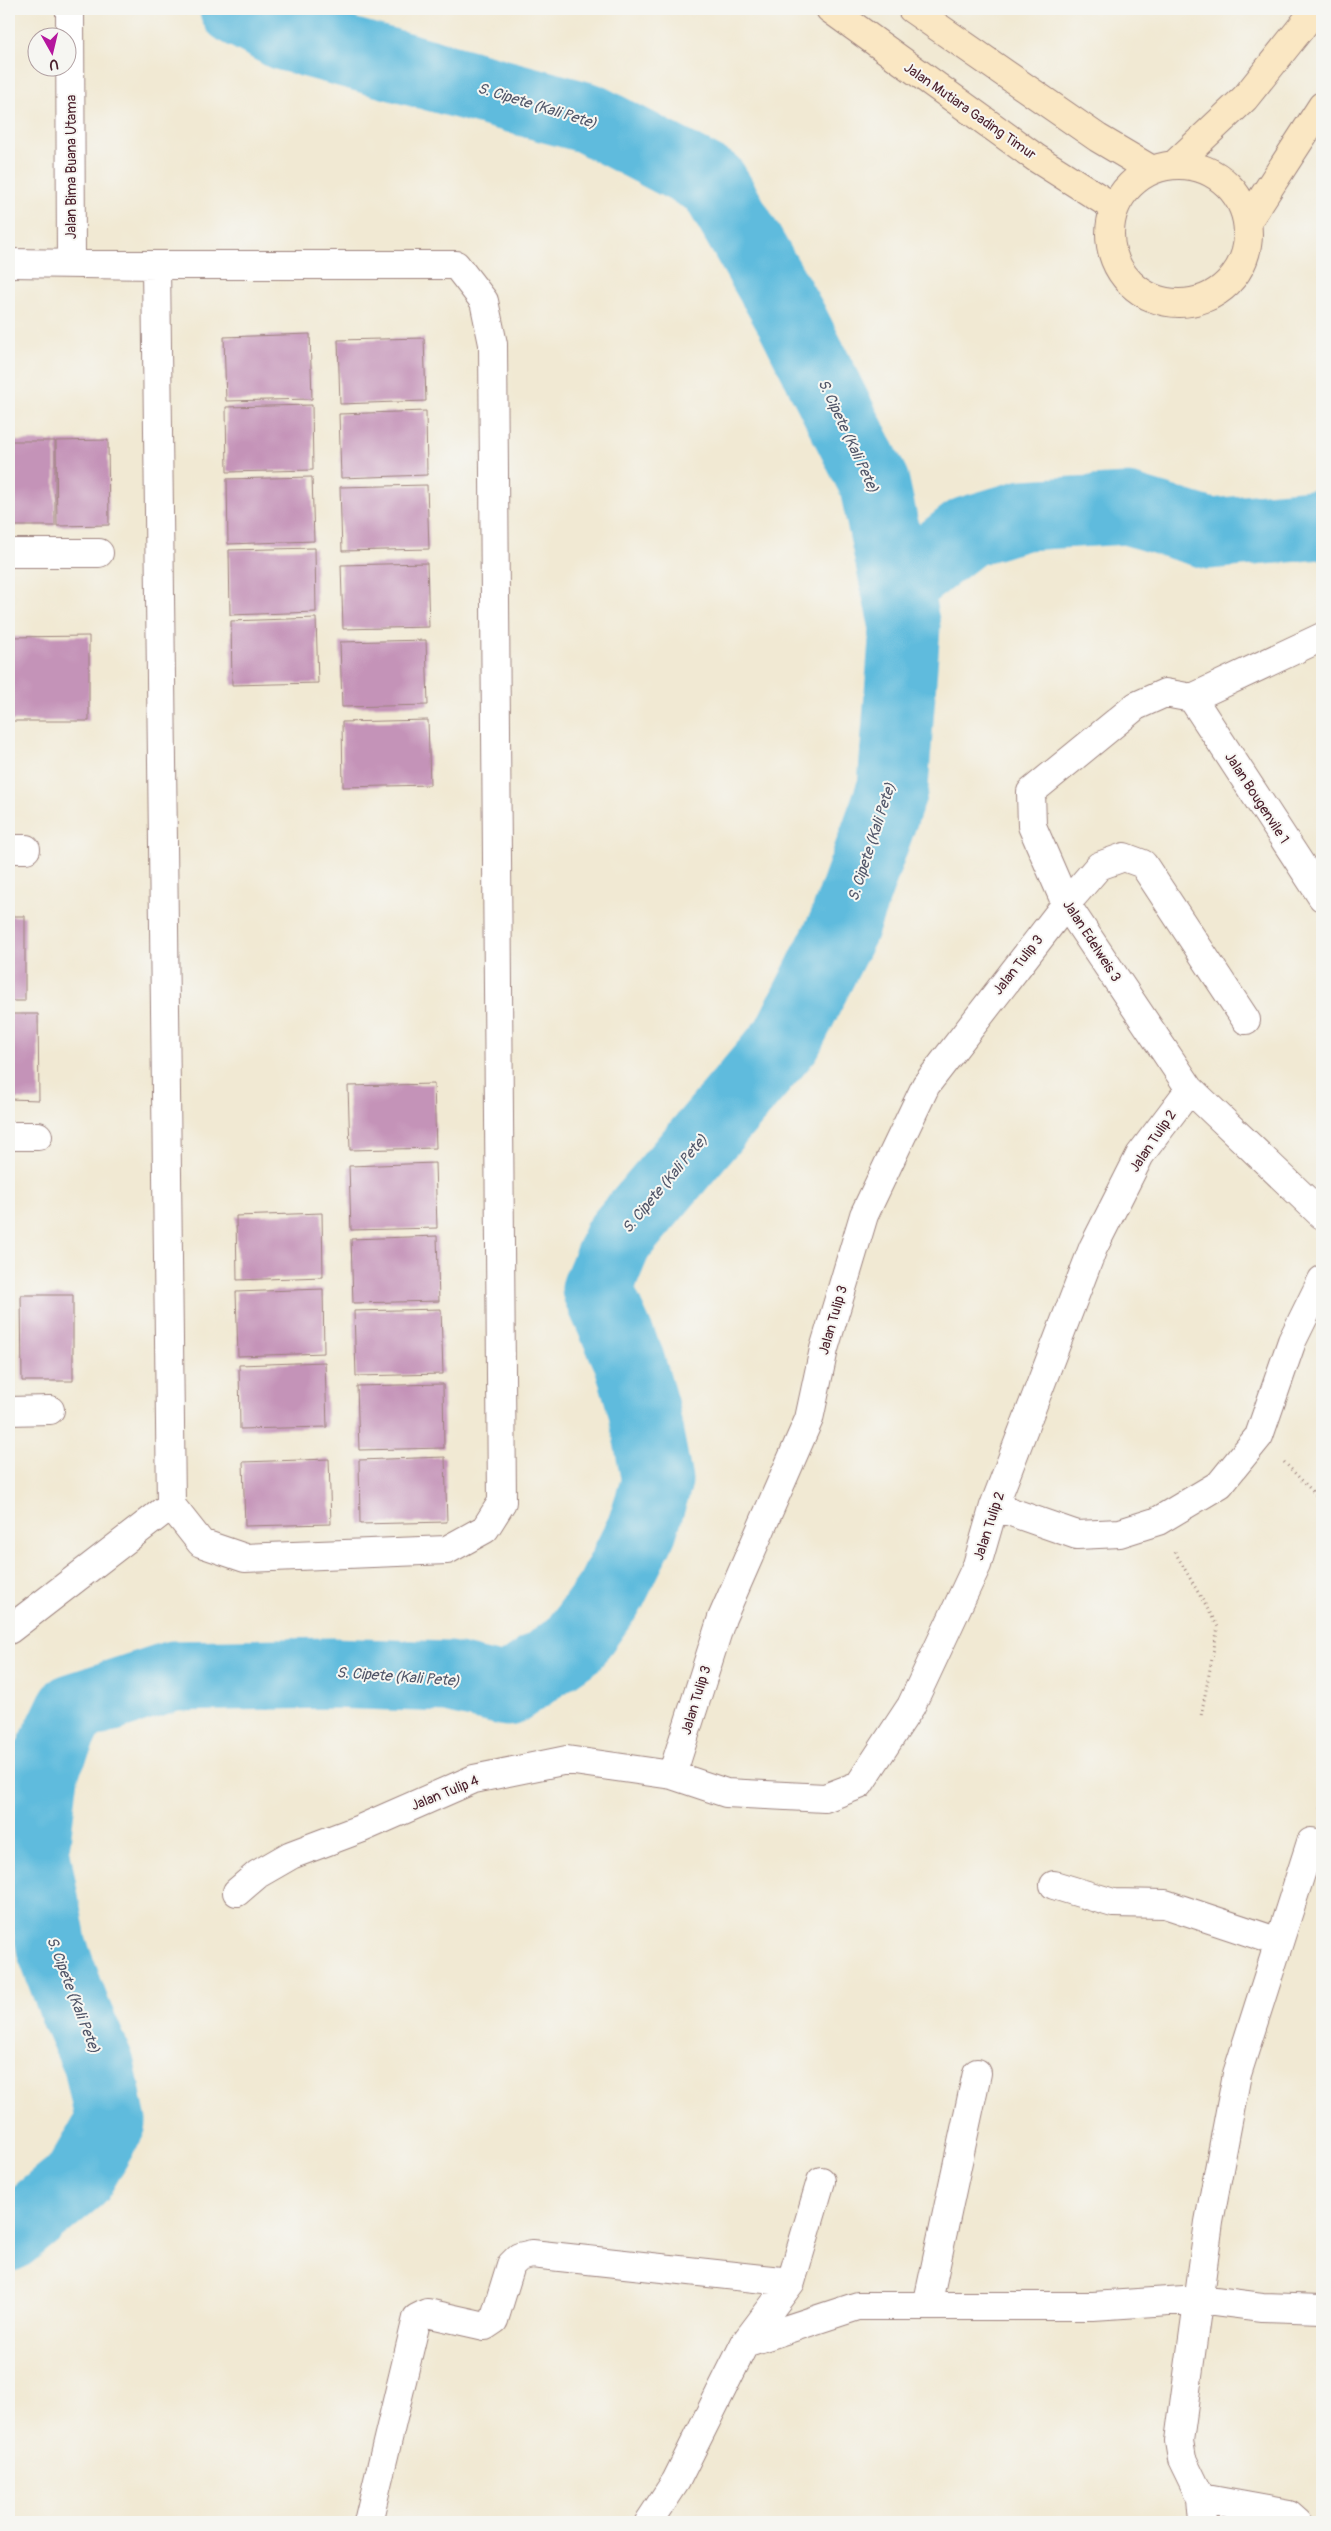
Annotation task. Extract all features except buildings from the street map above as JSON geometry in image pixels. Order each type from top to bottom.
[{"type":"main road","name":"Jalan Mutiara Gading Timur","points":[[830,9],[1036,158],[1115,208]]},
{"type":"main road","points":[[912,9],[1098,138],[1163,168],[1191,166],[1208,171],[1222,180],[1234,192],[1247,222],[1248,242],[1243,261],[1232,278],[1218,291],[1200,299],[1181,303],[1162,301],[1144,293],[1128,281],[1118,264],[1111,246],[1110,227],[1115,208],[1130,185],[1163,168],[1245,98],[1316,9]]},
{"type":"main road","points":[[1247,222],[1322,106]]},
{"type":"street","name":"Jalan Bima Buana Utama","points":[[70,9],[71,262]]},
{"type":"street","points":[[9,263],[456,265],[484,301],[493,354],[502,1502],[485,1529],[447,1550],[245,1558],[201,1543],[171,1504],[156,265]]},
{"type":"street","points":[[9,552],[99,553]]},
{"type":"street","points":[[1192,698],[1322,637]]},
{"type":"street","name":"Jalan Edelweis 3","points":[[1192,698],[1165,692],[1136,706],[1031,792],[1032,826],[1066,904],[1190,1089],[1322,1215]]},
{"type":"street","name":"Jalan Bougenvile 1","points":[[1192,698],[1322,897]]},
{"type":"street","name":"Jalan Tulip 3","points":[[672,1775],[722,1618],[809,1419],[824,1349],[864,1215],[926,1085],[1066,904],[1099,866],[1124,857],[1143,864],[1246,1020]]},
{"type":"street","name":"Jalan Tulip 2","points":[[672,1775],[726,1793],[825,1798],[859,1785],[911,1706],[977,1564],[994,1506],[1093,1248],[1140,1155],[1190,1089]]},
{"type":"street","points":[[9,1136],[38,1136]]},
{"type":"street","points":[[994,1506],[1077,1535],[1120,1532],[1158,1521],[1220,1484],[1259,1436],[1292,1341],[1322,1280]]},
{"type":"street","points":[[9,1411],[50,1410]]},
{"type":"street","points":[[9,1630],[171,1504]]},
{"type":"street","name":"Jalan Tulip 4","points":[[237,1892],[258,1874],[291,1856],[360,1829],[474,1779],[567,1760],[672,1775]]},
{"type":"street","points":[[1298,2522],[1289,2514],[1202,2510],[1182,2460],[1179,2441],[1200,2299],[1209,2222],[1237,2074],[1311,1842],[1322,1844]]},
{"type":"street","points":[[1054,1885],[1114,1903],[1165,1904],[1279,1942]]},
{"type":"street","points":[[927,2306],[977,2073]]},
{"type":"street","points":[[649,2522],[676,2481],[745,2343],[791,2282],[821,2181]]},
{"type":"street","points":[[368,2522],[417,2318],[427,2313],[485,2326],[491,2324],[494,2320],[511,2265],[519,2258],[532,2254],[791,2282]]},
{"type":"street","points":[[745,2343],[858,2306],[1093,2306],[1200,2299],[1262,2306],[1322,2309]]},
{"type":"path","points":[[1259,1436],[1322,1501]]},
{"type":"path","points":[[1158,1521],[1218,1627],[1201,1716]]},
{"type":"waterway","name":"S. Cipete (Kali Pete)","points":[[9,2236],[78,2179],[111,2122],[99,2065],[76,2013],[52,1948],[34,1849],[44,1768],[72,1709],[173,1676],[331,1673],[448,1677],[507,1691],[573,1645],[611,1592],[642,1529],[657,1481],[643,1408],[629,1360],[597,1289],[618,1239],[787,1039],[843,927],[893,787],[905,627],[874,483],[792,320],[713,183],[588,118],[283,35],[235,9]]},
{"type":"waterway","points":[[896,587],[967,532],[1024,515],[1127,509],[1210,534],[1322,524]]}]
